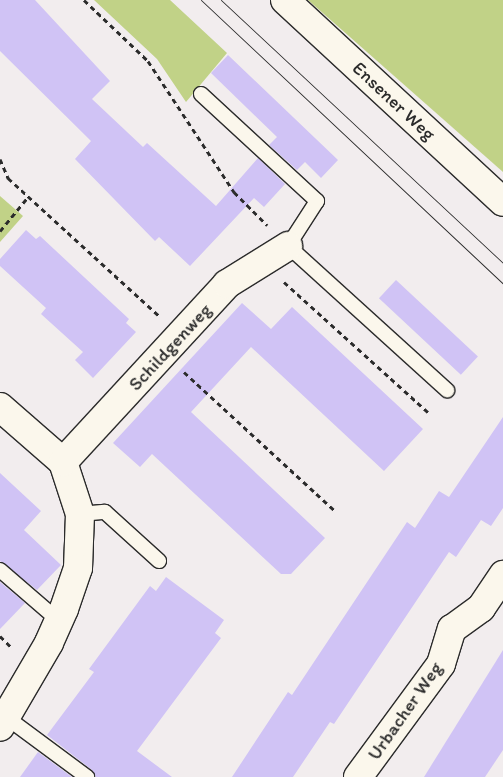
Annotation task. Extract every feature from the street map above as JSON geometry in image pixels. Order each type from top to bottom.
[{"type":"street","name":"Ensener Weg","points":[[285,0],[503,202]]},
{"type":"street","name":"Schildgenweg","points":[[63,462],[228,284],[260,261],[288,246]]},
{"type":"street","points":[[0,407],[63,462],[80,514],[78,568],[59,621],[3,722]]},
{"type":"street","name":"Urbacher Weg","points":[[358,777],[441,664],[452,629],[481,608],[503,575]]},
{"type":"lane","points":[[201,94],[317,201],[288,246],[447,390]]},
{"type":"lane","points":[[80,514],[105,512],[160,561]]},
{"type":"lane","points":[[0,570],[59,621]]},
{"type":"lane","points":[[3,722],[87,777]]},
{"type":"path","points":[[84,0],[148,61],[234,192],[288,246]]},
{"type":"path","points":[[0,159],[8,178],[335,510]]},
{"type":"path","points":[[0,231],[28,197]]},
{"type":"path","points":[[260,261],[428,412]]},
{"type":"green space","points":[[94,0],[170,0],[227,53],[186,102],[157,59]]},
{"type":"green space","points":[[308,0],[503,0],[503,172]]},
{"type":"green space","points":[[0,196],[23,216],[0,242]]},
{"type":"building","points":[[0,0],[35,0],[110,81],[92,99],[143,147],[147,143],[216,206],[258,158],[285,184],[264,207],[254,198],[190,266],[159,237],[155,241],[75,159],[91,141],[0,51]]},
{"type":"building","points":[[228,55],[338,160],[321,178],[305,162],[297,170],[269,145],[277,137],[211,73]]},
{"type":"building","points":[[26,230],[36,239],[40,236],[129,319],[126,323],[136,332],[93,378],[75,360],[83,352],[41,314],[46,308],[0,266],[0,259]]},
{"type":"building","points":[[396,280],[478,356],[461,375],[379,298]]},
{"type":"building","points":[[242,303],[271,329],[292,307],[423,429],[384,471],[251,347],[191,412],[325,538],[291,574],[281,574],[152,454],[140,467],[113,443]]},
{"type":"building","points":[[503,417],[503,508],[491,526],[481,520],[456,557],[449,552],[334,724],[330,722],[293,777],[232,777],[288,692],[292,695],[407,522],[415,528],[439,491],[449,497]]},
{"type":"building","points":[[0,473],[41,511],[24,530],[61,565],[37,590],[0,561]]},
{"type":"building","points":[[166,577],[224,620],[215,633],[221,638],[137,751],[172,777],[96,777],[92,770],[47,735],[94,672],[89,669],[150,586],[156,591]]},
{"type":"building","points":[[0,582],[25,603],[0,629]]},
{"type":"building","points":[[503,650],[503,750],[485,777],[424,777]]},
{"type":"building","points":[[38,752],[72,777],[20,777]]},
{"type":"tram line","points":[[201,0],[503,284]]},
{"type":"tram line","points":[[221,0],[503,263]]}]
